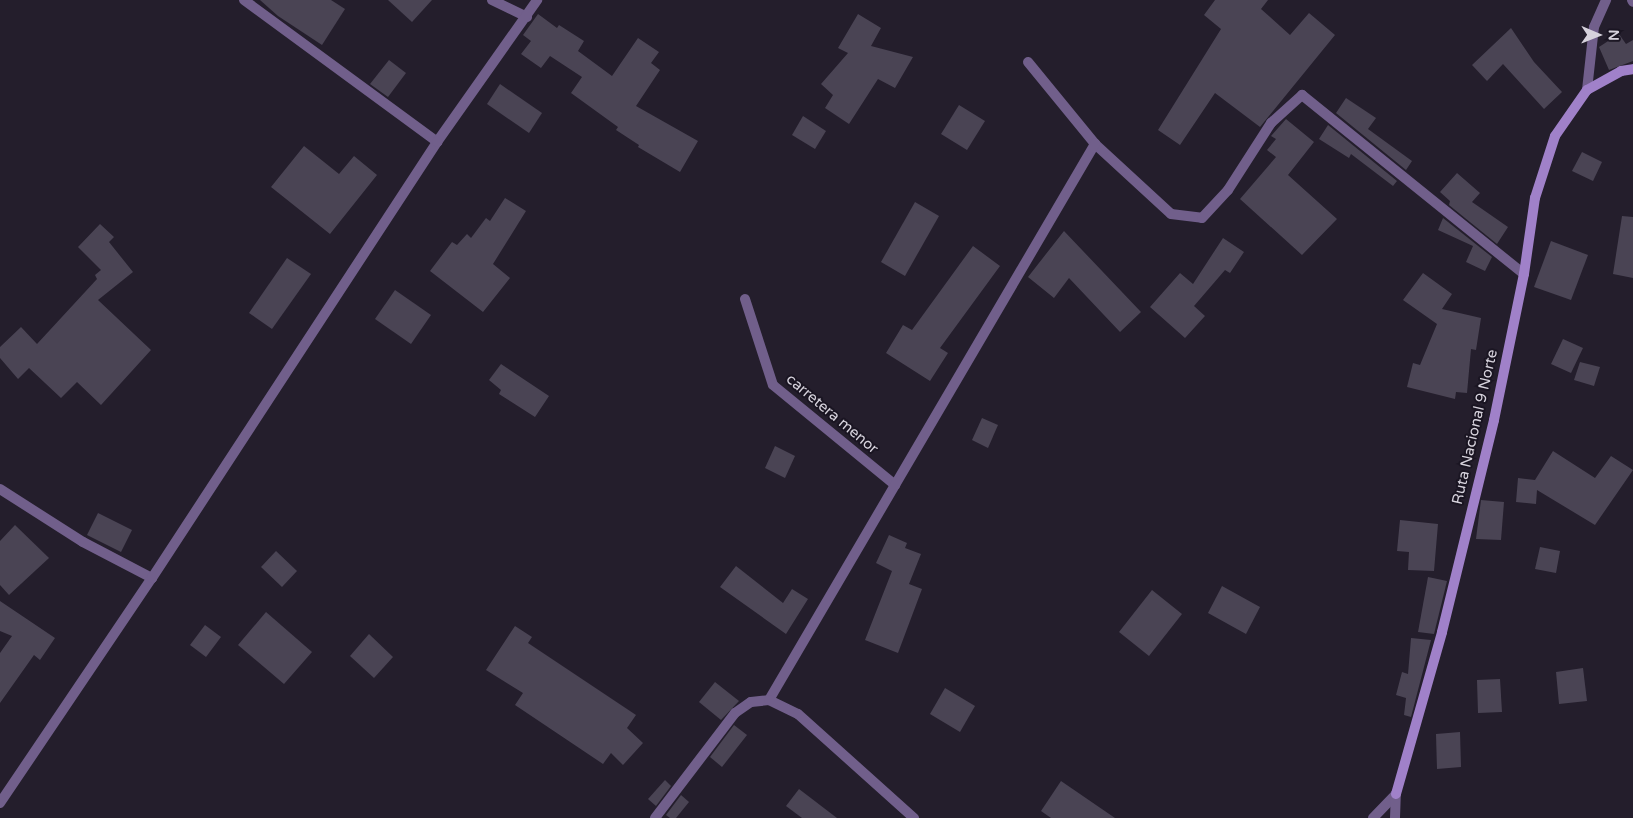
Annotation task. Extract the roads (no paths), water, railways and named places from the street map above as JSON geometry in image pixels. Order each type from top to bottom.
[{"type":"main road","name":"Ruta Nacional 9 Norte","points":[[1396,794],[1442,632],[1524,274],[1535,198],[1555,136],[1587,90],[1620,71],[1633,69]]},
{"type":"street","points":[[244,0],[437,142]]},
{"type":"street","points":[[492,0],[527,17]]},
{"type":"street","points":[[0,802],[152,578],[437,142],[527,17],[537,0]]},
{"type":"street","points":[[1587,90],[1594,28],[1606,0]]},
{"type":"street","points":[[1028,62],[1095,144],[1171,214],[1202,218],[1228,190],[1271,123],[1302,95],[1524,274]]},
{"type":"street","points":[[769,700],[1095,144]]},
{"type":"street","name":"carretera menor","points":[[745,300],[773,385],[895,485]]},
{"type":"street","points":[[0,489],[83,542],[152,578]]},
{"type":"street","points":[[655,818],[735,713],[752,702],[769,700],[798,714],[914,818]]},
{"type":"street","points":[[1395,818],[1396,794]]},
{"type":"street","name":"Ruta Nacional 9 Norte","points":[[1373,818],[1396,794]]}]
